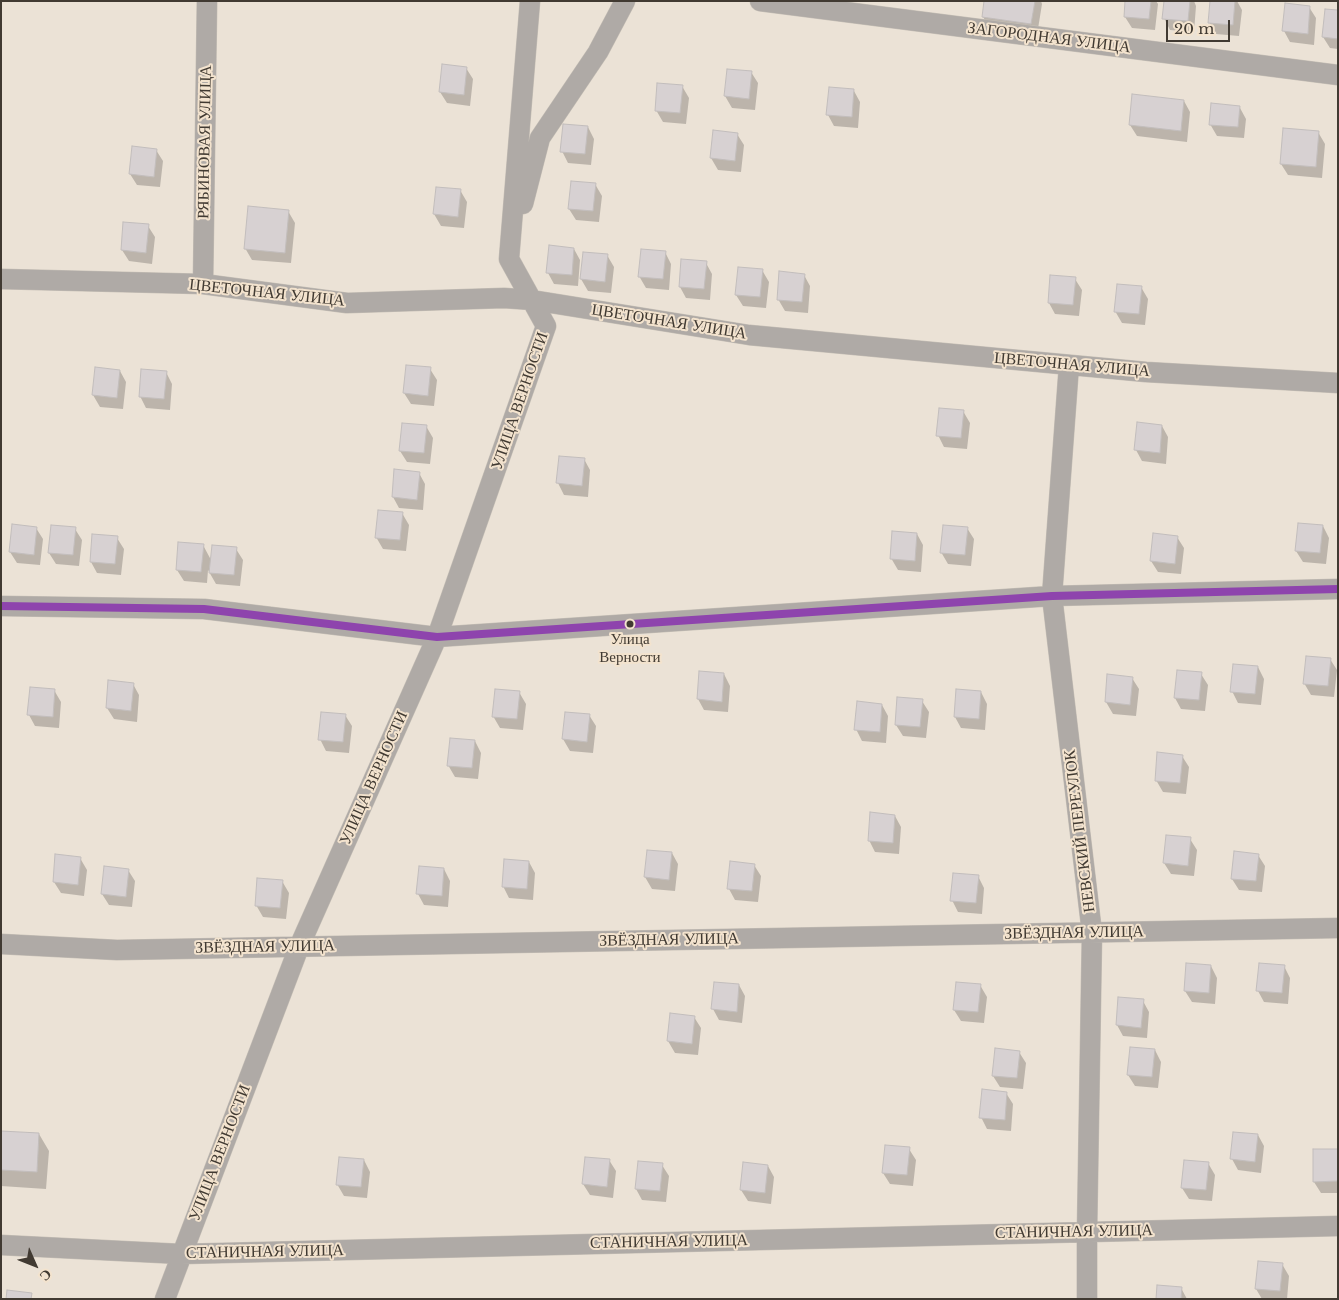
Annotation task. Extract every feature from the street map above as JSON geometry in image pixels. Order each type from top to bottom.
[{"type":"street","name":"РЯБИНОВАЯ УЛИЦА","points":[[203,284],[207,1]]},
{"type":"street","points":[[509,259],[530,1]]},
{"type":"street","points":[[509,259],[540,138],[598,52],[625,1]]},
{"type":"street","name":"ЗАГОРОДНАЯ УЛИЦА","points":[[760,1],[1338,75]]},
{"type":"street","name":"УЛИЦА ВЕРНОСТИ","points":[[165,1299],[300,947],[437,637],[546,326],[509,259]]},
{"type":"street","name":"ЦВЕТОЧНАЯ УЛИЦА","points":[[1,279],[203,284],[347,303],[504,298],[532,300],[749,335],[1146,372],[1338,383]]},
{"type":"street","name":"НЕВСКИЙ ПЕРЕУЛОК","points":[[1069,365],[1052,596],[1092,933],[1087,1299]]},
{"type":"street","points":[[1,606],[204,609],[437,637],[1052,596],[1338,589]]},
{"type":"street","name":"ЗВЁЗДНАЯ УЛИЦА","points":[[1,944],[118,950],[1338,928]]},
{"type":"street","name":"СТАНИЧНАЯ УЛИЦА","points":[[1,1245],[181,1254],[1338,1226]]},
{"type":"building","points":[[984,1],[1035,1],[1031,24],[982,17]]},
{"type":"building","points":[[1125,1],[1151,1],[1149,19],[1124,17]]},
{"type":"building","points":[[1164,1],[1190,1],[1188,21],[1162,19]]},
{"type":"building","points":[[1210,1],[1235,1],[1233,25],[1208,23]]},
{"type":"building","points":[[1285,3],[1310,6],[1308,34],[1282,31]]},
{"type":"building","points":[[1325,9],[1338,10],[1338,39],[1322,37]]},
{"type":"building","points":[[442,64],[467,67],[464,95],[439,92]]},
{"type":"building","points":[[727,69],[752,71],[749,99],[724,96]]},
{"type":"building","points":[[657,83],[683,85],[680,113],[655,111]]},
{"type":"building","points":[[829,87],[854,89],[852,117],[826,115]]},
{"type":"building","points":[[1132,94],[1184,100],[1181,131],[1129,125]]},
{"type":"building","points":[[1211,103],[1240,106],[1238,127],[1209,125]]},
{"type":"building","points":[[563,124],[588,126],[585,154],[560,152]]},
{"type":"building","points":[[1283,128],[1319,131],[1316,167],[1280,164]]},
{"type":"building","points":[[713,130],[738,133],[735,161],[710,158]]},
{"type":"building","points":[[132,146],[157,149],[154,177],[129,174]]},
{"type":"building","points":[[571,181],[596,183],[593,211],[568,209]]},
{"type":"building","points":[[436,187],[461,189],[458,217],[433,214]]},
{"type":"building","points":[[248,206],[289,210],[285,253],[244,249]]},
{"type":"building","points":[[123,222],[149,224],[146,253],[121,250]]},
{"type":"building","points":[[549,245],[574,248],[572,275],[546,273]]},
{"type":"building","points":[[641,249],[666,251],[663,279],[638,277]]},
{"type":"building","points":[[583,252],[608,254],[605,282],[580,279]]},
{"type":"building","points":[[681,259],[707,261],[704,289],[679,287]]},
{"type":"building","points":[[738,267],[763,269],[760,297],[735,295]]},
{"type":"building","points":[[779,271],[805,274],[802,302],[777,300]]},
{"type":"building","points":[[1050,275],[1076,277],[1073,305],[1048,303]]},
{"type":"building","points":[[1117,284],[1142,286],[1139,314],[1114,312]]},
{"type":"building","points":[[406,365],[431,367],[428,396],[403,393]]},
{"type":"building","points":[[95,367],[120,370],[117,398],[92,395]]},
{"type":"building","points":[[141,369],[167,371],[164,399],[139,397]]},
{"type":"building","points":[[939,408],[964,410],[961,438],[936,436]]},
{"type":"building","points":[[1137,422],[1162,425],[1160,453],[1134,450]]},
{"type":"building","points":[[402,423],[427,425],[424,453],[399,451]]},
{"type":"building","points":[[559,456],[585,458],[582,486],[556,483]]},
{"type":"building","points":[[394,469],[420,472],[417,500],[392,497]]},
{"type":"building","points":[[378,510],[403,512],[400,540],[375,538]]},
{"type":"building","points":[[1298,523],[1323,525],[1320,553],[1295,551]]},
{"type":"building","points":[[12,524],[37,527],[34,555],[9,552]]},
{"type":"building","points":[[51,525],[76,527],[73,555],[48,553]]},
{"type":"building","points":[[943,525],[968,527],[965,555],[940,553]]},
{"type":"building","points":[[892,531],[917,533],[915,561],[890,559]]},
{"type":"building","points":[[1153,533],[1178,536],[1175,564],[1150,561]]},
{"type":"building","points":[[92,534],[118,536],[115,564],[90,562]]},
{"type":"building","points":[[178,542],[204,544],[201,572],[176,570]]},
{"type":"building","points":[[212,545],[237,547],[234,575],[209,573]]},
{"type":"building","points":[[1306,656],[1331,658],[1328,686],[1303,684]]},
{"type":"building","points":[[1233,664],[1258,666],[1255,694],[1230,692]]},
{"type":"building","points":[[1177,670],[1202,672],[1199,700],[1174,698]]},
{"type":"building","points":[[699,671],[724,673],[722,702],[697,699]]},
{"type":"building","points":[[1107,674],[1133,677],[1130,705],[1105,702]]},
{"type":"building","points":[[108,680],[134,683],[131,711],[106,708]]},
{"type":"building","points":[[30,687],[55,689],[53,717],[27,715]]},
{"type":"building","points":[[495,689],[520,691],[517,719],[492,717]]},
{"type":"building","points":[[956,689],[981,691],[979,719],[954,717]]},
{"type":"building","points":[[897,697],[923,699],[920,727],[895,725]]},
{"type":"building","points":[[857,701],[882,704],[880,732],[854,730]]},
{"type":"building","points":[[321,712],[346,714],[343,742],[318,740]]},
{"type":"building","points":[[565,712],[590,714],[587,742],[562,739]]},
{"type":"building","points":[[450,738],[475,740],[472,768],[447,766]]},
{"type":"building","points":[[1157,752],[1183,755],[1180,783],[1155,781]]},
{"type":"building","points":[[870,812],[895,815],[893,843],[868,841]]},
{"type":"building","points":[[1166,835],[1191,837],[1188,866],[1163,863]]},
{"type":"building","points":[[647,850],[672,852],[669,880],[644,877]]},
{"type":"building","points":[[1234,851],[1259,854],[1256,881],[1231,879]]},
{"type":"building","points":[[55,854],[81,857],[78,885],[53,882]]},
{"type":"building","points":[[504,859],[529,861],[527,889],[502,887]]},
{"type":"building","points":[[730,861],[755,864],[752,891],[727,889]]},
{"type":"building","points":[[104,866],[129,869],[126,897],[101,894]]},
{"type":"building","points":[[419,866],[444,868],[442,896],[416,894]]},
{"type":"building","points":[[953,873],[979,875],[976,903],[950,901]]},
{"type":"building","points":[[257,878],[283,880],[280,908],[255,906]]},
{"type":"building","points":[[1186,963],[1211,965],[1209,993],[1184,991]]},
{"type":"building","points":[[1259,963],[1285,965],[1282,993],[1256,991]]},
{"type":"building","points":[[714,982],[739,984],[737,1012],[711,1009]]},
{"type":"building","points":[[956,982],[981,984],[978,1012],[953,1010]]},
{"type":"building","points":[[1118,997],[1144,999],[1141,1028],[1116,1025]]},
{"type":"building","points":[[670,1013],[695,1016],[692,1044],[667,1041]]},
{"type":"building","points":[[1130,1047],[1155,1049],[1152,1077],[1127,1075]]},
{"type":"building","points":[[995,1048],[1020,1051],[1017,1078],[992,1076]]},
{"type":"building","points":[[982,1089],[1007,1092],[1005,1120],[979,1118]]},
{"type":"building","points":[[1,1131],[39,1133],[37,1172],[1,1170]]},
{"type":"building","points":[[1233,1132],[1258,1134],[1255,1162],[1230,1159]]},
{"type":"building","points":[[885,1145],[910,1147],[907,1175],[882,1173]]},
{"type":"building","points":[[1313,1149],[1338,1149],[1338,1181],[1313,1182]]},
{"type":"building","points":[[339,1157],[364,1159],[361,1187],[336,1185]]},
{"type":"building","points":[[585,1157],[610,1159],[607,1187],[582,1184]]},
{"type":"building","points":[[1184,1160],[1209,1162],[1206,1190],[1181,1188]]},
{"type":"building","points":[[638,1161],[663,1163],[660,1191],[635,1189]]},
{"type":"building","points":[[743,1162],[768,1165],[765,1193],[740,1190]]},
{"type":"building","points":[[1258,1261],[1283,1263],[1280,1291],[1255,1289]]},
{"type":"building","points":[[1157,1285],[1182,1287],[1181,1299],[1156,1299]]},
{"type":"building","points":[[7,1290],[32,1293],[31,1299],[6,1299]]},
{"type":"transit line","points":[[1,606],[204,609],[437,637],[1052,596],[1338,589]]},
{"type":"place","name":"Улица Верности","points":[[630,624]]}]
